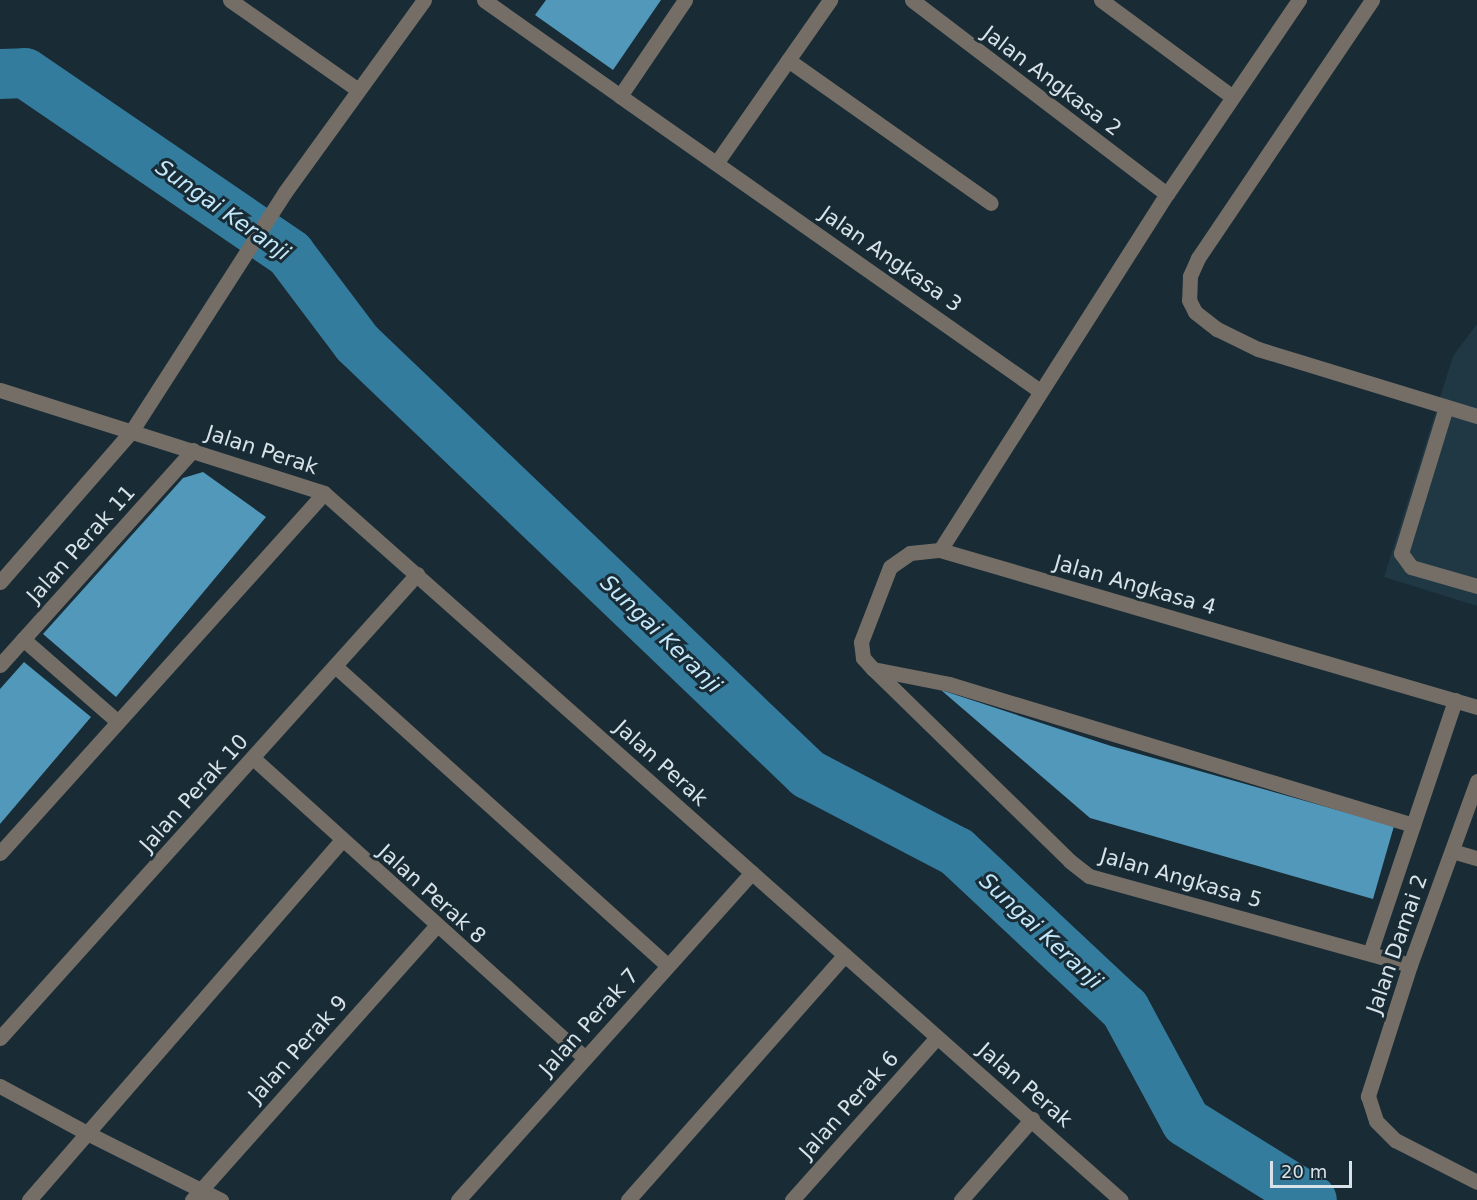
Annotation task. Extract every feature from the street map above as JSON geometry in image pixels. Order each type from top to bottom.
[{"type":"street","points":[[230,0],[358,90]]},
{"type":"street","name":"Jalan Perak 11","points":[[0,582],[131,432],[285,192],[424,0]]},
{"type":"street","name":"Jalan Angkasa 3","points":[[484,0],[1040,391]]},
{"type":"street","points":[[620,96],[685,0]]},
{"type":"street","points":[[717,162],[830,0]]},
{"type":"street","name":"Jalan Angkasa 2","points":[[912,0],[1167,195]]},
{"type":"street","points":[[1101,0],[1231,96]]},
{"type":"street","points":[[940,550],[1231,96],[1299,0]]},
{"type":"street","points":[[1372,0],[1198,258],[1190,276],[1189,300],[1196,312],[1217,329],[1258,350],[1477,416]]},
{"type":"street","points":[[788,60],[991,203]]},
{"type":"street","name":"Jalan Perak","points":[[0,390],[324,493],[1121,1200]]},
{"type":"street","points":[[1446,407],[1401,553],[1411,567],[1477,586]]},
{"type":"street","name":"Jalan Perak 11","points":[[0,665],[192,450]]},
{"type":"street","points":[[0,853],[324,493]]},
{"type":"street","name":"Jalan Angkasa 4","points":[[873,669],[863,658],[861,642],[890,567],[910,553],[940,550],[1477,707]]},
{"type":"street","name":"Jalan Perak 10","points":[[0,1038],[417,574]]},
{"type":"street","points":[[23,639],[118,722]]},
{"type":"street","points":[[335,666],[667,965]]},
{"type":"street","points":[[873,669],[949,684],[1413,825]]},
{"type":"street","name":"Jalan Angkasa 5","points":[[873,669],[1070,861],[1089,876],[1410,965]]},
{"type":"street","points":[[1370,953],[1455,700]]},
{"type":"street","name":"Jalan Perak 8","points":[[253,758],[341,841],[585,1058]]},
{"type":"street","name":"Jalan Damai 2","points":[[1477,781],[1410,965],[1368,1096],[1376,1121],[1395,1140],[1477,1182]]},
{"type":"street","points":[[29,1200],[341,841]]},
{"type":"street","points":[[1452,851],[1477,858]]},
{"type":"street","name":"Jalan Perak 7","points":[[458,1200],[752,872]]},
{"type":"street","name":"Jalan Perak 9","points":[[196,1195],[436,926]]},
{"type":"street","points":[[628,1200],[845,955]]},
{"type":"street","name":"Jalan Perak 6","points":[[792,1200],[937,1037]]},
{"type":"street","points":[[0,1086],[196,1195],[221,1200]]},
{"type":"street","points":[[961,1200],[1032,1119]]},
{"type":"shaded area","points":[[1477,324],[1477,606],[1384,577],[1453,356]]},
{"type":"building","points":[[546,0],[661,0],[613,70],[535,15]]},
{"type":"building","points":[[203,472],[266,517],[116,697],[43,634],[183,478]]},
{"type":"building","points":[[24,662],[91,717],[0,824],[0,689]]},
{"type":"building","points":[[941,690],[1111,746],[1394,826],[1373,899],[1090,818]]},
{"type":"waterway","name":"Sungai Keranji","points":[[0,74],[25,73],[290,254],[357,343],[808,774],[957,852],[1125,1009],[1186,1122],[1312,1200]]}]
